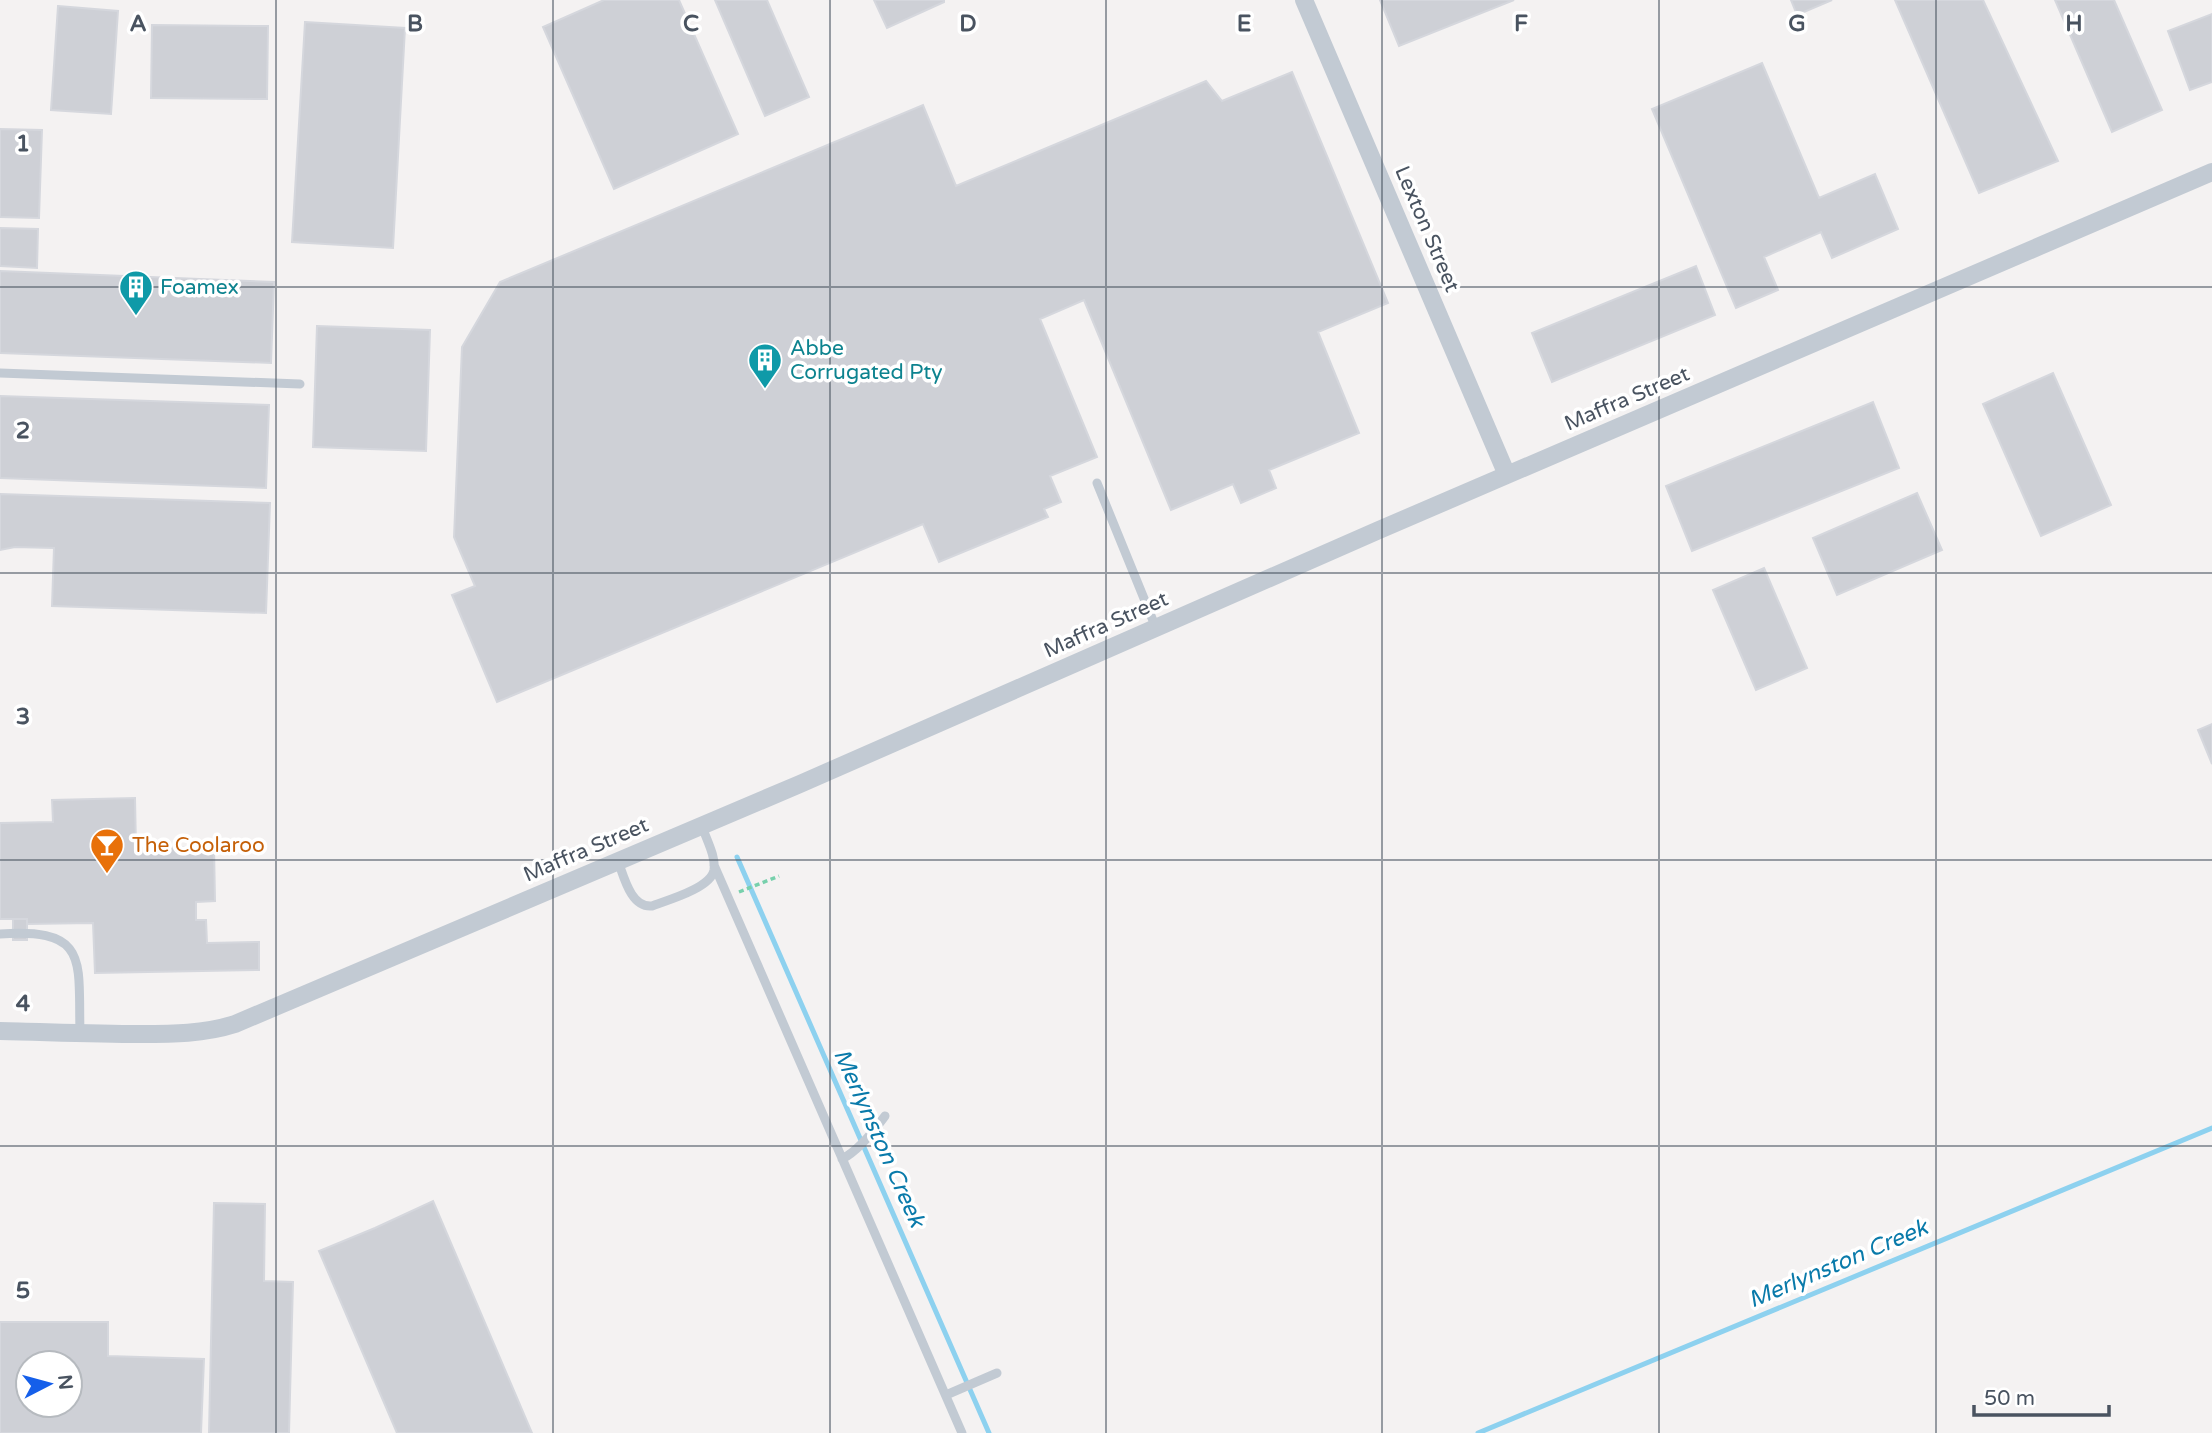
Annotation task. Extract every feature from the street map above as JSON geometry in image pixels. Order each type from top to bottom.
[{"type":"street","name":"Lexton Street","points":[[1304,0],[1507,475]]},
{"type":"street","name":"Maffra Street","points":[[0,1031],[184,1034],[220,1029],[702,826],[1507,475],[2212,172]]},
{"type":"lane","points":[[0,373],[300,384]]},
{"type":"lane","points":[[1097,482],[1156,628]]},
{"type":"lane","points":[[702,826],[714,865],[962,1433]]},
{"type":"lane","points":[[618,862],[638,903],[645,907],[702,885],[710,878],[714,865]]},
{"type":"lane","points":[[0,934],[37,933],[50,935],[64,942],[76,958],[80,1033]]},
{"type":"lane","points":[[842,1159],[853,1152],[885,1116]]},
{"type":"lane","points":[[946,1395],[997,1373]]},
{"type":"path","points":[[739,892],[779,876]]},
{"type":"building","points":[[604,0],[679,0],[738,134],[614,189],[543,27]]},
{"type":"building","points":[[715,0],[767,0],[809,97],[765,116]]},
{"type":"building","points":[[874,0],[944,0],[944,2],[887,28]]},
{"type":"building","points":[[1380,0],[1514,0],[1399,46]]},
{"type":"building","points":[[1791,0],[1832,0],[1797,15]]},
{"type":"building","points":[[1895,0],[1983,0],[2058,161],[1979,193]]},
{"type":"building","points":[[2055,0],[2114,0],[2162,110],[2112,132]]},
{"type":"building","points":[[58,6],[118,11],[111,114],[51,110]]},
{"type":"building","points":[[2212,14],[2212,82],[2190,90],[2168,31]]},
{"type":"building","points":[[305,22],[405,28],[393,248],[292,242]]},
{"type":"building","points":[[152,25],[268,26],[267,99],[151,98]]},
{"type":"building","points":[[1762,63],[1819,198],[1875,174],[1898,229],[1832,258],[1821,232],[1764,257],[1778,290],[1736,308],[1652,109]]},
{"type":"building","name":"Abbe Corrugated Pty","points":[[1292,72],[1388,303],[1318,332],[1359,433],[1269,470],[1276,488],[1241,503],[1233,484],[1171,510],[1084,300],[1040,319],[1097,457],[1050,476],[1061,502],[1044,509],[1048,517],[939,562],[923,524],[497,702],[452,595],[475,586],[454,537],[462,347],[500,282],[923,105],[956,186],[1206,81],[1222,101]]},
{"type":"building","points":[[0,129],[42,130],[39,218],[0,217]]},
{"type":"building","points":[[0,228],[38,229],[37,268],[0,266]]},
{"type":"building","points":[[1696,266],[1715,315],[1552,382],[1532,333]]},
{"type":"building","name":"Foamex","points":[[0,271],[274,282],[271,363],[0,353]]},
{"type":"building","points":[[317,326],[430,330],[426,451],[313,447]]},
{"type":"building","points":[[2053,373],[2111,505],[2041,536],[1983,404]]},
{"type":"building","points":[[0,396],[269,405],[266,488],[0,478]]},
{"type":"building","points":[[1873,402],[1899,468],[1692,551],[1666,486]]},
{"type":"building","points":[[1917,493],[1942,550],[1837,595],[1813,538]]},
{"type":"building","points":[[0,494],[270,503],[266,613],[52,606],[54,548],[15,547],[0,550]]},
{"type":"building","points":[[1764,568],[1807,668],[1756,690],[1713,590]]},
{"type":"building","points":[[2212,724],[2212,764],[2198,730]]},
{"type":"building","name":"The Coolaroo","points":[[135,798],[136,848],[214,847],[215,901],[196,902],[196,920],[206,920],[207,943],[259,942],[259,970],[95,973],[93,923],[27,924],[27,919],[0,919],[0,823],[53,822],[52,800]]},
{"type":"building","points":[[13,919],[27,919],[27,940],[13,940]]},
{"type":"building","points":[[433,1201],[532,1433],[397,1433],[319,1251]]},
{"type":"building","points":[[214,1203],[265,1204],[264,1281],[293,1282],[289,1433],[209,1433]]},
{"type":"building","points":[[0,1322],[108,1322],[108,1356],[204,1359],[201,1433],[0,1433]]},
{"type":"waterway","name":"Merlynston Creek","points":[[737,857],[989,1433]]},
{"type":"waterway","name":"Merlynston Creek","points":[[1478,1433],[2212,1128]]},
{"type":"place","name":"Foamex","points":[[136,317]]},
{"type":"place","name":"Abbe Corrugated Pty","points":[[765,390]]},
{"type":"place","name":"The Coolaroo","points":[[107,875]]}]
